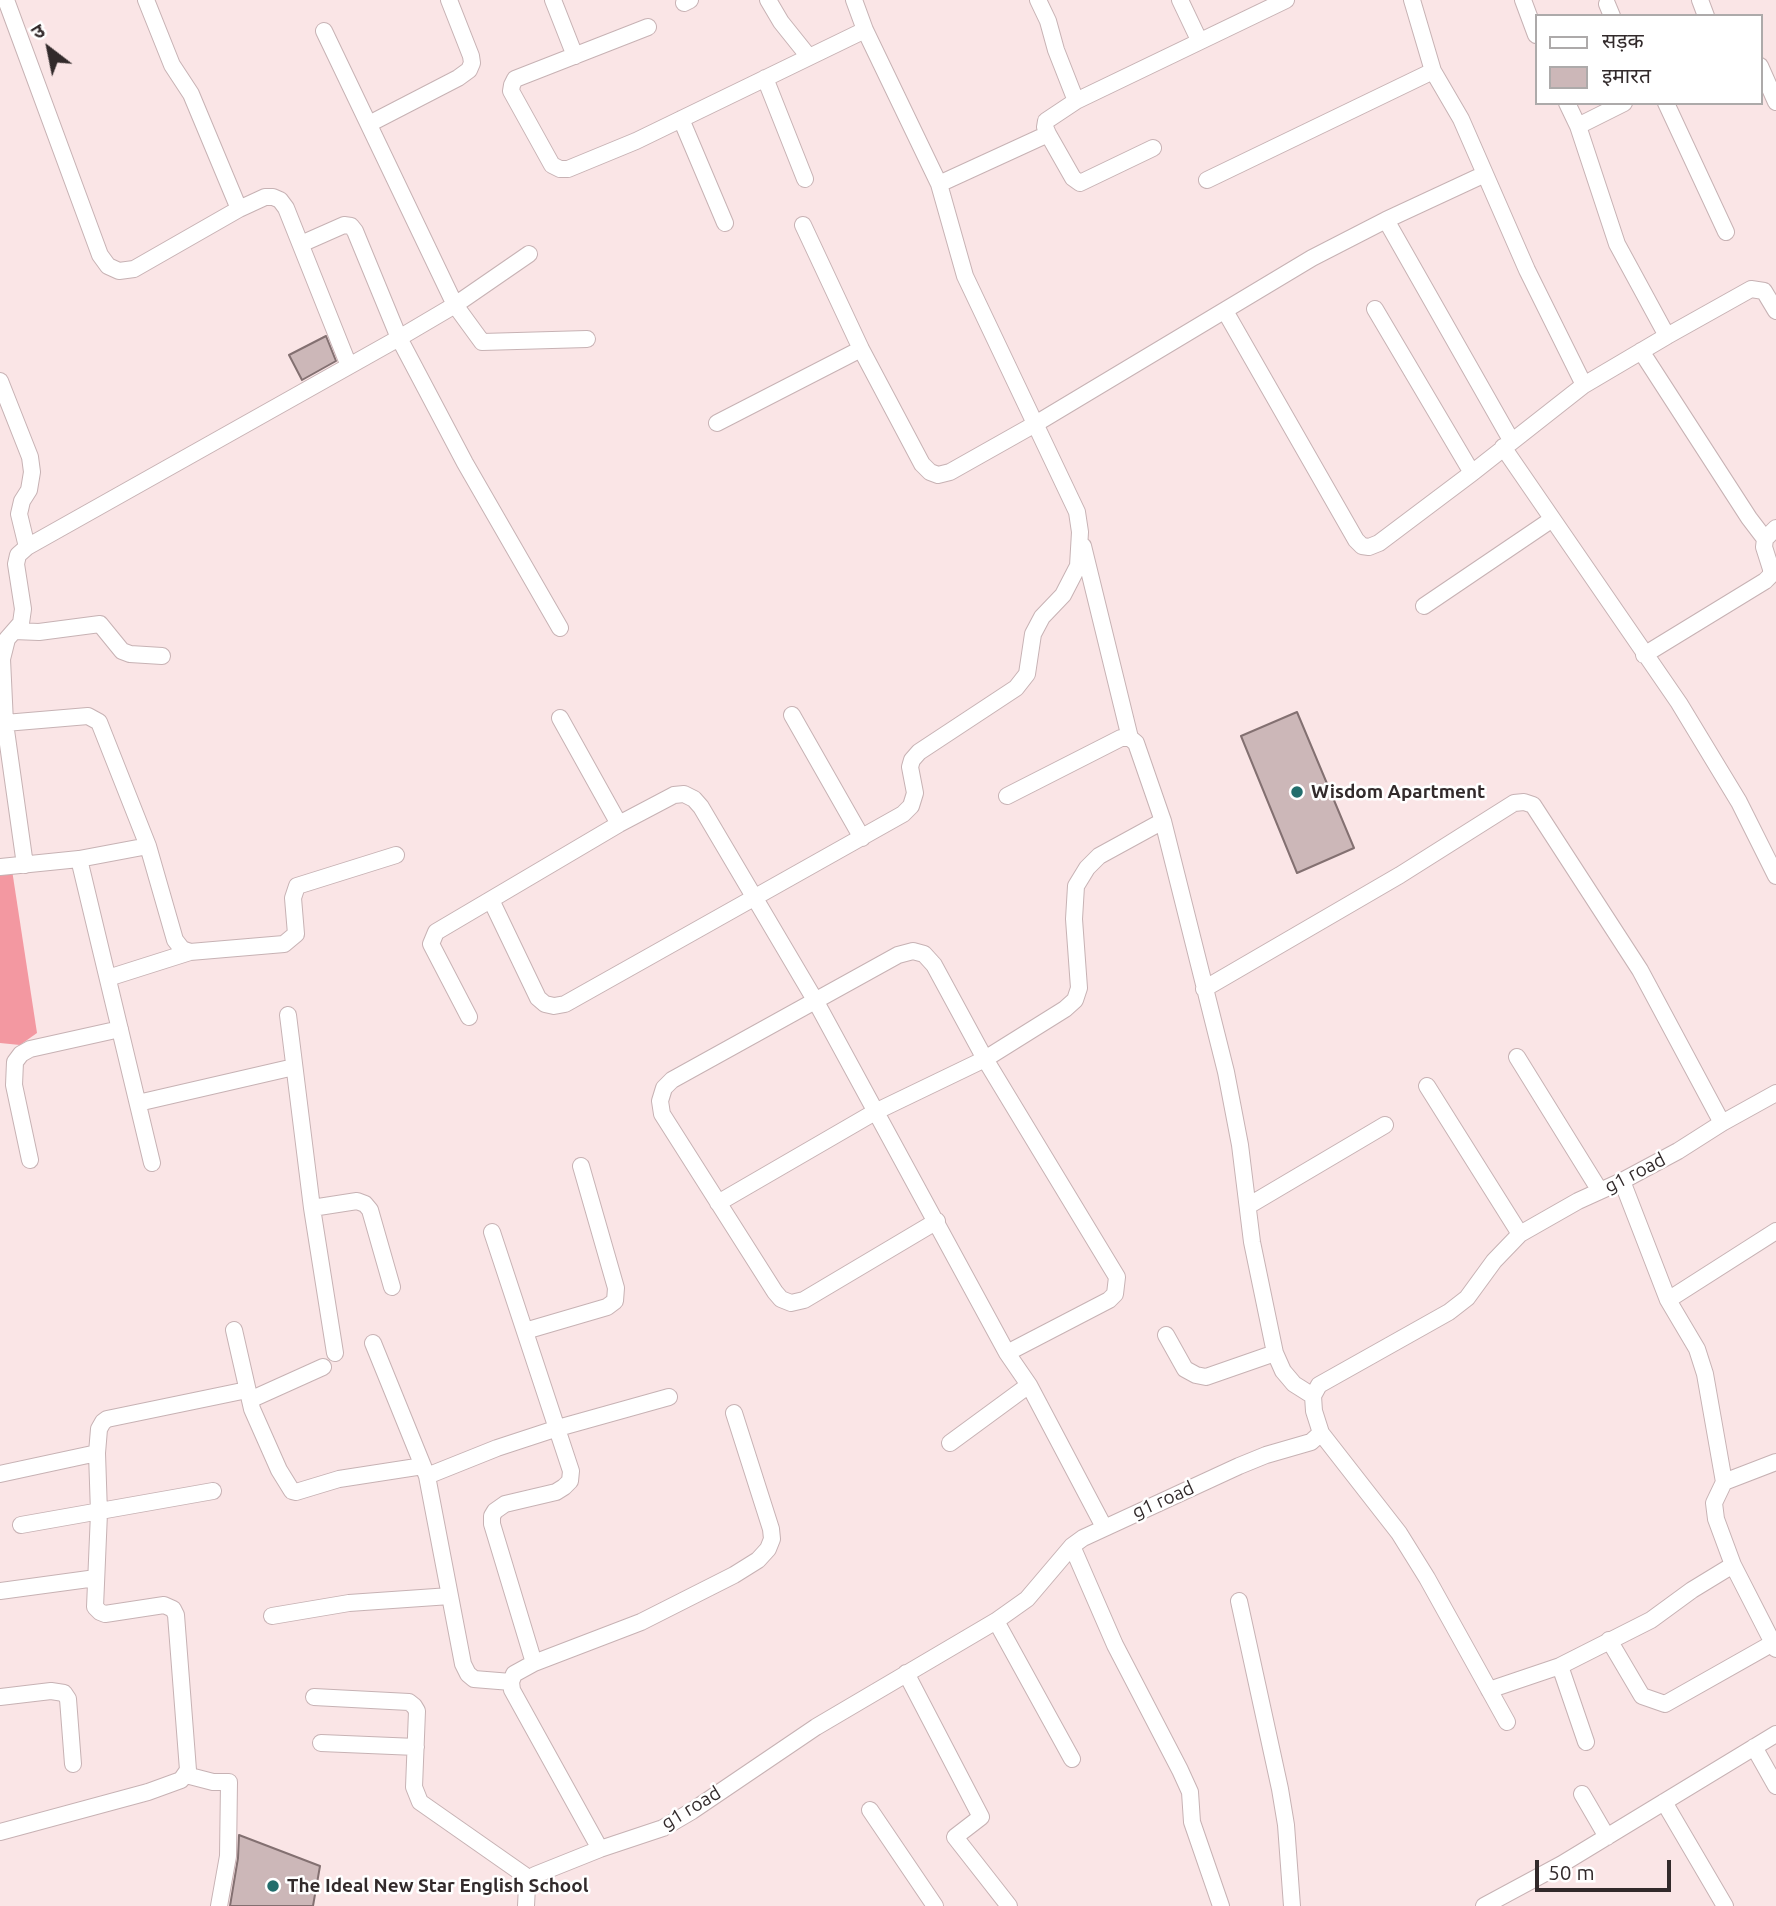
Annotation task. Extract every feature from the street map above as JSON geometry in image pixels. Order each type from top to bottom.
[{"type":"street","points":[[146,0],[172,65],[191,94],[239,209]]},
{"type":"street","points":[[369,124],[469,70],[471,56],[449,0]]},
{"type":"street","points":[[553,0],[575,56]]},
{"type":"street","points":[[768,0],[781,22],[809,57]]},
{"type":"street","points":[[854,0],[865,30],[939,184],[965,276],[1077,512],[1130,738],[1136,743],[1163,821],[1226,1072],[1240,1145],[1252,1242],[1275,1353],[1283,1371],[1294,1384],[1313,1396],[1321,1433],[1399,1533],[1507,1722]]},
{"type":"street","points":[[1038,0],[1076,101]]},
{"type":"street","points":[[1180,0],[1199,40]]},
{"type":"street","points":[[1153,148],[1080,183],[1073,178],[1048,134],[1046,121],[1076,101],[1286,0]]},
{"type":"street","points":[[1412,0],[1433,71],[1461,119],[1527,270],[1584,384]]},
{"type":"street","points":[[1523,0],[1534,30]]},
{"type":"street","points":[[9,3],[100,255],[108,266],[119,271],[134,268],[239,209],[265,197],[280,200],[302,244],[349,366]]},
{"type":"street","points":[[648,27],[522,76],[512,85],[511,92],[552,165],[568,169],[636,141],[865,30]]},
{"type":"street","points":[[324,31],[455,305],[482,342],[587,339]]},
{"type":"street","points":[[1762,70],[1776,102]]},
{"type":"street","points":[[1207,180],[1433,71]]},
{"type":"street","points":[[765,78],[805,179]]},
{"type":"street","points":[[1568,105],[1578,126],[1617,244],[1667,336]]},
{"type":"street","points":[[1578,126],[1620,105]]},
{"type":"street","points":[[1667,105],[1726,232]]},
{"type":"street","points":[[681,119],[725,223]]},
{"type":"street","points":[[939,184],[1048,134]]},
{"type":"street","points":[[803,225],[861,349],[922,464],[937,475],[950,472],[1037,423],[1312,258],[1485,174]]},
{"type":"street","points":[[1386,220],[1551,520],[1679,704],[1738,802],[1776,876]]},
{"type":"street","points":[[302,244],[344,225],[351,226],[355,231],[399,338],[465,463],[560,628]]},
{"type":"street","points":[[25,864],[5,723],[2,659],[7,636],[21,623],[23,609],[16,558],[27,547],[455,305],[529,254]]},
{"type":"street","points":[[1225,312],[1356,540],[1362,546],[1369,547],[1379,543],[1472,473],[1584,384],[1751,289],[1764,291],[1776,311]]},
{"type":"street","points":[[1375,309],[1472,473]]},
{"type":"street","points":[[716,423],[861,349]]},
{"type":"street","points":[[1642,351],[1749,518],[1770,533],[1764,547],[1771,569],[1771,575],[1765,581],[1644,655]]},
{"type":"street","points":[[0,381],[30,457],[32,472],[29,490],[19,514],[27,547]]},
{"type":"street","points":[[1424,606],[1551,520]]},
{"type":"street","points":[[491,900],[538,998],[545,1004],[554,1006],[565,1004],[903,814],[911,806],[915,793],[910,767],[919,752],[1016,688],[1027,674],[1033,634],[1042,617],[1063,595],[1078,566],[1080,532]]},
{"type":"street","points":[[7,636],[100,624],[122,651],[162,656]]},
{"type":"street","points":[[792,715],[862,838]]},
{"type":"street","points":[[5,723],[88,716],[99,722],[148,846],[176,940],[182,949],[190,952]]},
{"type":"street","points":[[560,719],[619,824]]},
{"type":"street","points":[[1007,796],[1121,738],[1130,738]]},
{"type":"street","points":[[469,1017],[432,944],[436,932],[619,824],[674,795],[684,794],[694,799],[815,1000],[1007,1353],[1029,1385],[1104,1527]]},
{"type":"street","points":[[1204,989],[1400,875],[1514,803],[1524,802],[1533,805],[1640,970],[1722,1122]]},
{"type":"street","points":[[718,1203],[875,1112],[985,1059],[1065,1009],[1074,1000],[1079,988],[1074,919],[1076,886],[1087,868],[1099,856],[1163,821]]},
{"type":"street","points":[[0,867],[79,859],[148,846]]},
{"type":"street","points":[[108,978],[190,952],[284,944],[296,934],[293,898],[297,886],[396,855]]},
{"type":"street","points":[[79,859],[152,1163]]},
{"type":"street","points":[[937,1221],[804,1300],[791,1303],[781,1299],[662,1114],[660,1101],[664,1088],[672,1080],[898,955],[913,951],[924,954],[934,965],[985,1059],[1116,1278],[1118,1286],[1109,1300],[1007,1353]]},
{"type":"street","points":[[288,1015],[312,1208],[335,1353]]},
{"type":"street","points":[[30,1160],[7,1086],[15,1062],[21,1054],[30,1049],[120,1029]]},
{"type":"street","points":[[1517,1057],[1600,1191]]},
{"type":"street","points":[[138,1103],[294,1067]]},
{"type":"street","points":[[1427,1086],[1521,1234]]},
{"type":"street","name":"g1 road","points":[[1313,1396],[1319,1385],[1449,1312],[1467,1298],[1494,1261],[1521,1234],[1578,1201],[1678,1151],[1722,1122],[1776,1093]]},
{"type":"street","points":[[1248,1206],[1385,1125]]},
{"type":"street","points":[[525,1331],[607,1307],[615,1301],[616,1289],[581,1166]]},
{"type":"street","points":[[1609,1640],[1642,1696],[1665,1704],[1775,1646],[1733,1566],[1716,1519],[1714,1503],[1724,1482],[1704,1374],[1696,1349],[1668,1300],[1622,1181]]},
{"type":"street","points":[[312,1208],[357,1201],[365,1204],[370,1210],[392,1287]]},
{"type":"street","points":[[1668,1300],[1776,1231]]},
{"type":"street","points":[[492,1232],[571,1471],[570,1481],[556,1492],[500,1507],[492,1517],[534,1662]]},
{"type":"street","points":[[234,1330],[252,1409],[279,1470],[287,1485],[296,1492],[339,1479],[425,1471],[558,1428],[669,1397]]},
{"type":"street","points":[[1166,1335],[1185,1368],[1196,1376],[1206,1377],[1275,1353]]},
{"type":"street","points":[[373,1343],[425,1471],[463,1664],[474,1679],[511,1682]]},
{"type":"street","points":[[247,1390],[252,1399],[323,1367]]},
{"type":"street","points":[[950,1443],[1029,1385]]},
{"type":"street","points":[[0,1832],[148,1792],[181,1780],[186,1775],[188,1759],[176,1615],[173,1609],[164,1605],[105,1614],[95,1607],[100,1513],[97,1453],[99,1429],[107,1419],[247,1390]]},
{"type":"street","points":[[600,1849],[512,1690],[511,1682],[514,1674],[534,1662],[640,1622],[734,1575],[758,1560],[768,1549],[772,1539],[771,1529],[734,1413]]},
{"type":"street","name":"g1 road","points":[[530,1879],[541,1872],[600,1849],[663,1828],[692,1811],[816,1727],[996,1621],[1027,1599],[1072,1546],[1104,1527],[1239,1466],[1311,1442],[1321,1433]]},
{"type":"street","points":[[0,1474],[97,1453]]},
{"type":"street","points":[[1724,1482],[1776,1462]]},
{"type":"street","points":[[21,1525],[213,1491]]},
{"type":"street","points":[[1072,1546],[1115,1645],[1181,1770],[1190,1792],[1192,1822],[1221,1906]]},
{"type":"street","points":[[1489,1690],[1560,1666],[1651,1620],[1692,1590],[1733,1566]]},
{"type":"street","points":[[0,1591],[96,1578]]},
{"type":"street","points":[[272,1616],[349,1603],[450,1596]]},
{"type":"street","points":[[1239,1601],[1280,1788],[1286,1825],[1292,1906]]},
{"type":"street","points":[[996,1621],[1072,1759]]},
{"type":"street","points":[[1560,1666],[1587,1742]]},
{"type":"street","points":[[906,1673],[981,1817],[955,1837],[1009,1906]]},
{"type":"street","points":[[0,1697],[51,1691],[64,1693],[68,1699],[73,1764]]},
{"type":"street","points":[[314,1697],[409,1702],[417,1711],[415,1794],[420,1802],[530,1879],[525,1895],[526,1906]]},
{"type":"street","points":[[1492,1904],[1776,1734]]},
{"type":"street","points":[[321,1743],[416,1747]]},
{"type":"street","points":[[1755,1747],[1776,1786]]},
{"type":"street","points":[[186,1775],[213,1782],[229,1782],[228,1856],[219,1906]]},
{"type":"street","points":[[1583,1794],[1607,1837]]},
{"type":"street","points":[[1664,1802],[1725,1906]]},
{"type":"street","points":[[870,1810],[935,1906]]},
{"type":"shaded area","points":[[12,870],[37,1033],[20,1045],[0,1043],[0,872]]},
{"type":"building","points":[[326,336],[336,361],[302,380],[289,355]]},
{"type":"building","name":"Wisdom Apartment","points":[[1297,712],[1354,848],[1297,873],[1241,736]]},
{"type":"building","name":"The Ideal New Star English School","points":[[239,1835],[320,1866],[313,1906],[230,1906]]},
{"type":"place","name":"Wisdom Apartment","points":[[1297,792]]},
{"type":"place","name":"The Ideal New Star English School","points":[[273,1886]]}]
